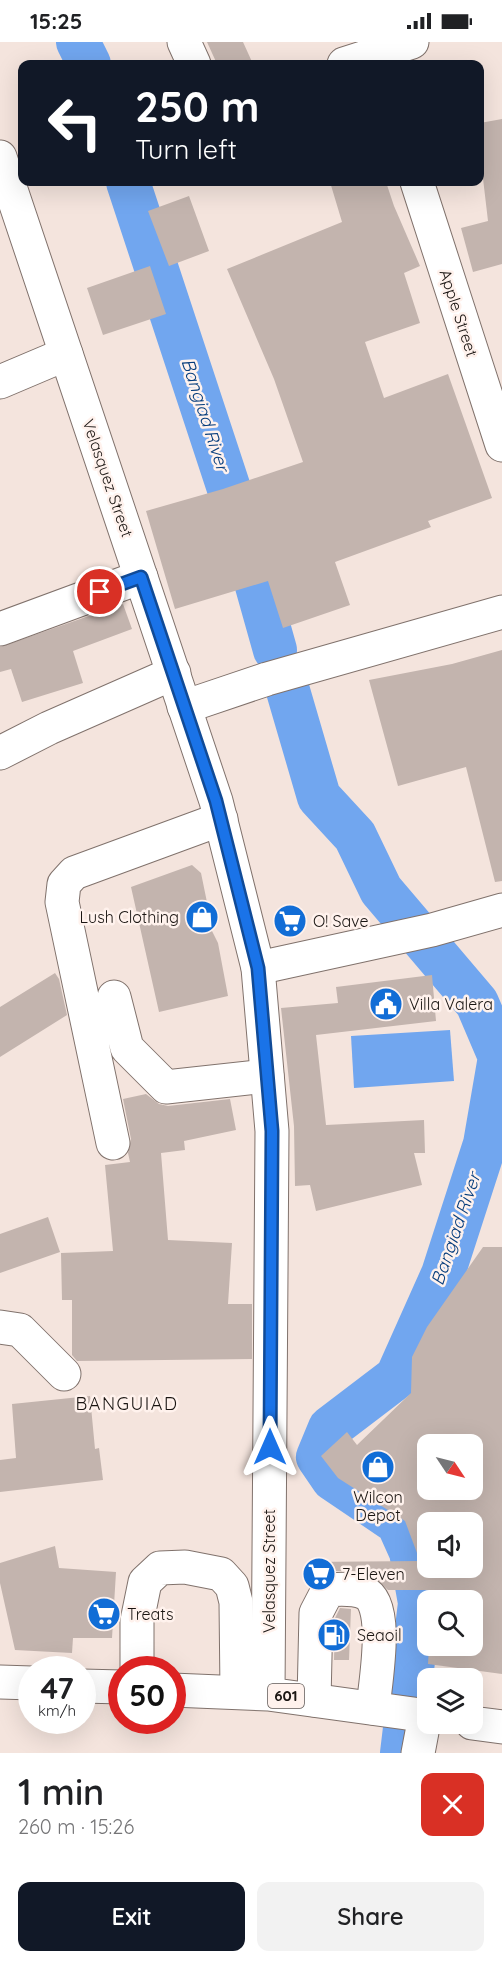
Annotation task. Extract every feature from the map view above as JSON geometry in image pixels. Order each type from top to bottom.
[{"type":"main road","points":[[184,42],[192,60]]},
{"type":"main road","points":[[355,60],[412,42]]},
{"type":"main road","name":"Velasquez Street","points":[[0,157],[221,819],[258,968],[272,1131],[252,1693]]},
{"type":"main road","name":"Apple Street","points":[[418,186],[502,445]]},
{"type":"main road","points":[[0,381],[66,354]]},
{"type":"main road","points":[[0,629],[141,577]]},
{"type":"main road","points":[[184,707],[267,679],[502,612]]},
{"type":"main road","points":[[0,753],[49,728],[174,673]]},
{"type":"main road","points":[[113,1143],[62,902],[64,884],[74,873],[221,819]]},
{"type":"main road","points":[[258,968],[419,932],[502,910]]},
{"type":"main road","points":[[114,997],[127,1048],[166,1087],[267,1076]]},
{"type":"main road","points":[[0,1327],[20,1330],[64,1374]]},
{"type":"main road","points":[[137,1656],[137,1621],[146,1582],[160,1568],[185,1568],[221,1574],[232,1586],[252,1693]]},
{"type":"main road","points":[[314,1700],[316,1613],[328,1590],[346,1589],[365,1593],[375,1601],[418,1753]]},
{"type":"main road","points":[[0,1682],[18,1683]]},
{"type":"main road","name":"601","points":[[186,1691],[252,1693],[408,1713]]},
{"type":"main road","points":[[483,1724],[502,1727]]},
{"type":"water","points":[[450,1030],[454,1081],[354,1088],[351,1036]]},
{"type":"building","points":[[207,42],[243,42],[251,60],[215,60]]},
{"type":"building","points":[[502,119],[502,264],[473,272],[461,228],[488,221],[484,186],[484,122]]},
{"type":"building","points":[[331,186],[387,186],[420,266],[404,273],[420,323],[365,342],[384,398],[448,374],[492,498],[428,521],[431,527],[335,562],[350,605],[283,628],[268,581],[175,609],[146,511],[223,489],[303,462],[274,379],[227,269],[342,222]]},
{"type":"building","points":[[189,196],[209,251],[169,266],[148,211]]},
{"type":"building","points":[[150,266],[166,314],[103,335],[87,288]]},
{"type":"building","points":[[123,604],[132,629],[73,651],[83,683],[22,702],[11,669],[0,672],[0,647]]},
{"type":"building","points":[[502,650],[502,881],[495,882],[466,767],[398,786],[369,680],[452,664]]},
{"type":"building","points":[[192,865],[201,873],[209,912],[209,925],[218,943],[228,996],[159,1012],[131,887]]},
{"type":"building","points":[[55,973],[59,979],[67,1015],[0,1057],[0,1007]]},
{"type":"building","points":[[432,975],[436,1021],[316,1035],[326,1125],[424,1120],[425,1153],[414,1153],[422,1185],[316,1211],[310,1185],[295,1186],[294,1126],[281,1008],[338,1003],[336,987]]},
{"type":"building","points":[[146,1094],[159,1104],[168,1106],[230,1099],[236,1130],[184,1141],[185,1150],[161,1153],[168,1240],[232,1243],[228,1304],[252,1304],[252,1359],[77,1361],[72,1355],[72,1300],[62,1300],[61,1253],[113,1251],[105,1165],[130,1162],[128,1153],[131,1139],[123,1099]]},
{"type":"building","points":[[48,1217],[60,1252],[0,1273],[0,1234]]},
{"type":"building","name":"Wilcon Depot","points":[[483,1247],[502,1247],[502,1674],[483,1671],[483,1668],[458,1668],[428,1664],[428,1656],[483,1656],[483,1590],[388,1590],[372,1576],[353,1571],[326,1571],[317,1575],[311,1583],[306,1583],[307,1562],[417,1561],[417,1578],[483,1578],[483,1512],[417,1512],[417,1553],[405,1521],[338,1478],[321,1456],[347,1432],[357,1445],[411,1393],[412,1357],[427,1327]]},
{"type":"building","points":[[90,1396],[95,1449],[99,1448],[103,1480],[0,1492],[0,1460],[16,1458],[12,1404]]},
{"type":"building","points":[[55,1546],[59,1568],[116,1572],[112,1638],[73,1638],[72,1653],[15,1650],[0,1583],[0,1563]]},
{"type":"building","points":[[340,1608],[351,1609],[349,1660],[334,1660],[335,1618]]},
{"type":"waterway","name":"Bangiad River","points":[[78,42],[87,60]]},
{"type":"waterway","name":"Bangiad River","points":[[129,186],[234,504],[275,650]]},
{"type":"waterway","name":"Bangiad River","points":[[286,684],[319,797],[355,836],[381,890],[477,1003],[500,1057],[485,1144],[443,1274],[397,1377],[330,1428],[318,1457],[333,1479],[398,1523],[411,1552],[420,1603],[402,1753]]},
{"type":"place","name":"Lush Clothing","points":[[202,917]]},
{"type":"place","name":"O! Save","points":[[290,921]]},
{"type":"place","name":"Villa Valera","points":[[386,1004]]},
{"type":"place","name":"Wilcon Depot","points":[[378,1467]]},
{"type":"place","name":"7-Eleven","points":[[319,1574]]},
{"type":"place","name":"Treats","points":[[104,1614]]},
{"type":"place","name":"Seaoil","points":[[334,1635]]},
{"type":"district","name":"BANGUIAD","points":[[127,1404]]},
{"type":"route","points":[[100,592],[141,577],[216,801],[258,968],[272,1131],[270,1447]]}]
